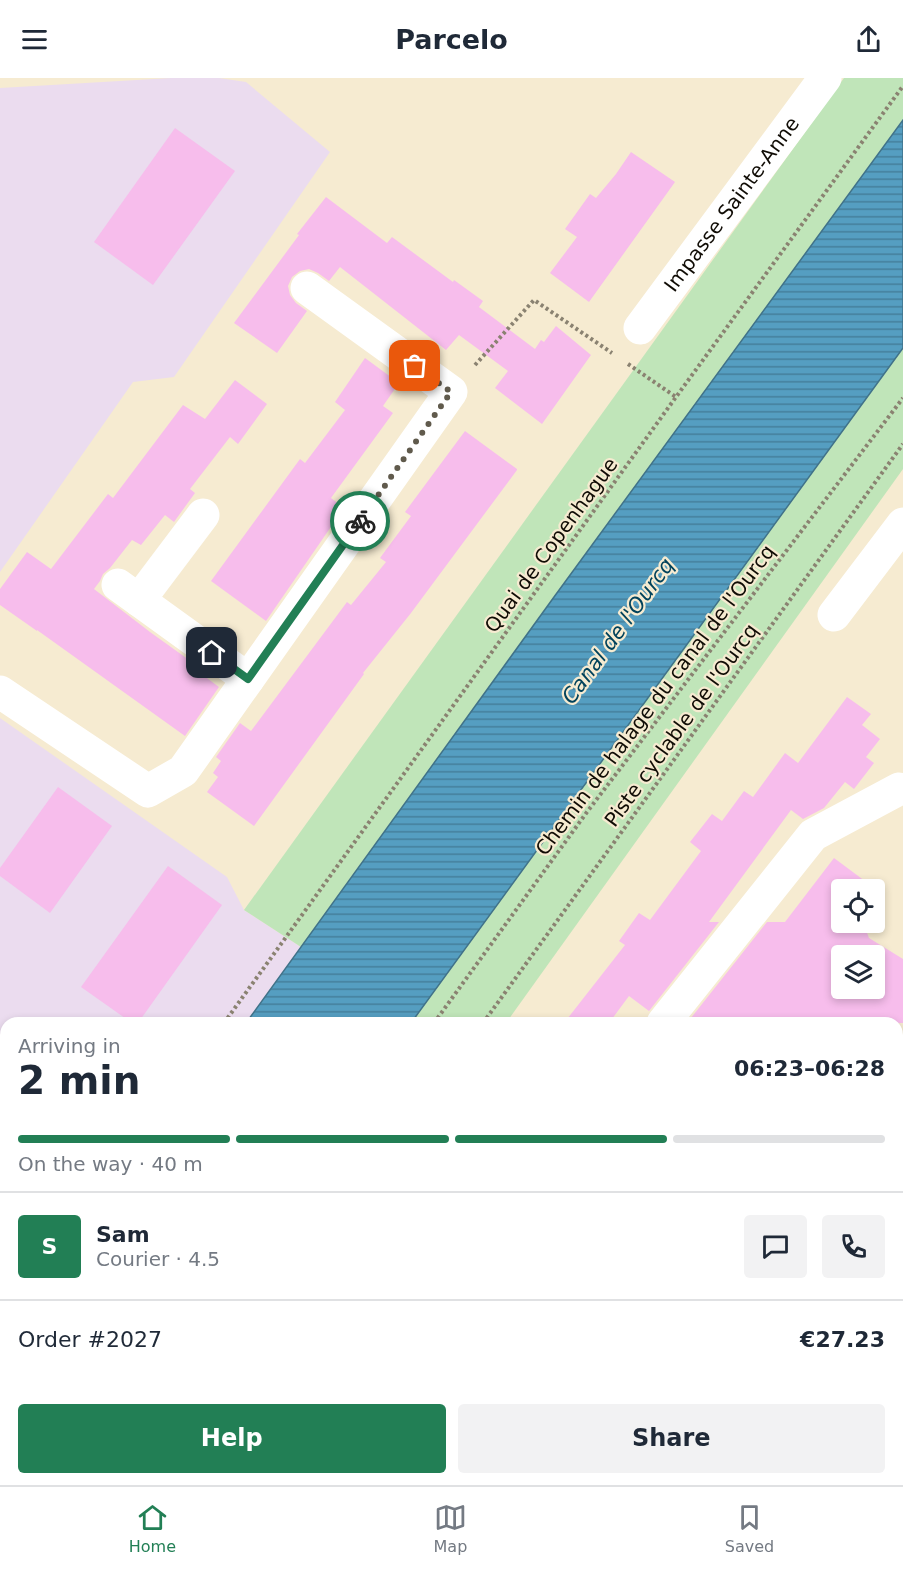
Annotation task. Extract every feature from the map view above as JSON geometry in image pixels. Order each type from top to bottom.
[{"type":"street","name":"Impasse Sainte-Anne","points":[[640,328],[825,78]]},
{"type":"street","points":[[0,692],[148,791],[183,771],[451,392],[307,288]]},
{"type":"street","points":[[203,515],[128,593],[248,679]]},
{"type":"street","points":[[834,615],[903,524]]},
{"type":"street","points":[[668,1017],[813,835],[899,789]]},
{"type":"path","name":"Quai de Copenhague","points":[[228,1017],[903,86]]},
{"type":"path","points":[[451,392],[534,300],[676,397]]},
{"type":"path","name":"Chemin de halage du canal de l'Ourcq","points":[[438,1017],[587,812],[903,398]]},
{"type":"path","name":"Piste cyclable de l'Ourcq","points":[[487,1017],[903,444]]},
{"type":"shaded area","points":[[171,78],[219,78],[246,82],[330,152],[174,377],[133,382],[0,572],[0,88]]},
{"type":"shaded area","points":[[0,718],[227,877],[244,910],[301,947],[250,1017],[0,1017]]},
{"type":"green space","points":[[844,78],[903,78],[903,120],[301,947],[244,910]]},
{"type":"green space","points":[[903,348],[903,469],[510,1017],[415,1017]]},
{"type":"water","name":"Canal de l'Ourcq","points":[[903,120],[903,348],[415,1017],[250,1017]]},
{"type":"building","points":[[175,128],[235,171],[153,285],[94,242]]},
{"type":"building","points":[[631,152],[675,182],[589,302],[550,273],[577,237],[565,229],[590,194],[596,198]]},
{"type":"building","points":[[326,197],[387,243],[392,237],[483,301],[479,307],[535,349],[541,340],[544,342],[556,326],[591,355],[542,424],[495,388],[508,371],[459,335],[446,350],[340,267],[329,281],[309,269],[300,271],[292,277],[288,286],[290,295],[307,311],[277,353],[234,323]]},
{"type":"building","points":[[365,358],[399,383],[383,406],[393,413],[331,498],[344,508],[266,621],[211,581],[300,459],[305,463],[345,410],[335,402]]},
{"type":"building","points":[[235,380],[267,404],[238,444],[230,437],[190,489],[195,493],[174,522],[165,515],[141,545],[132,540],[103,574],[94,589],[203,670],[200,673],[219,687],[185,736],[0,605],[0,589],[27,552],[51,569],[108,494],[113,498],[183,405],[205,419]]},
{"type":"building","points":[[465,431],[517,470],[411,613],[363,673],[254,826],[207,792],[218,777],[213,773],[221,761],[216,757],[240,723],[251,731],[347,602],[351,605],[386,562],[380,558],[411,516],[405,512]]},
{"type":"building","points":[[847,697],[871,714],[862,725],[880,739],[866,757],[874,763],[854,789],[845,782],[824,808],[803,819],[791,810],[709,922],[719,922],[649,1011],[629,996],[613,1017],[569,1017],[625,945],[619,941],[639,913],[650,920],[701,851],[690,842],[712,814],[722,821],[744,791],[753,797],[785,753],[798,763]]},
{"type":"building","points":[[58,787],[112,826],[50,913],[0,876],[0,868]]},
{"type":"building","points":[[834,858],[862,879],[831,879],[831,933],[867,933],[869,938],[880,945],[831,945],[831,999],[885,999],[885,948],[903,959],[903,1017],[692,1017],[767,922],[785,922]]},
{"type":"building","points":[[168,866],[222,905],[142,1017],[124,1017],[81,987]]},
{"type":"way so far","points":[[360,521],[451,392],[415,366]]},
{"type":"route","points":[[212,653],[248,679],[360,521]]}]
